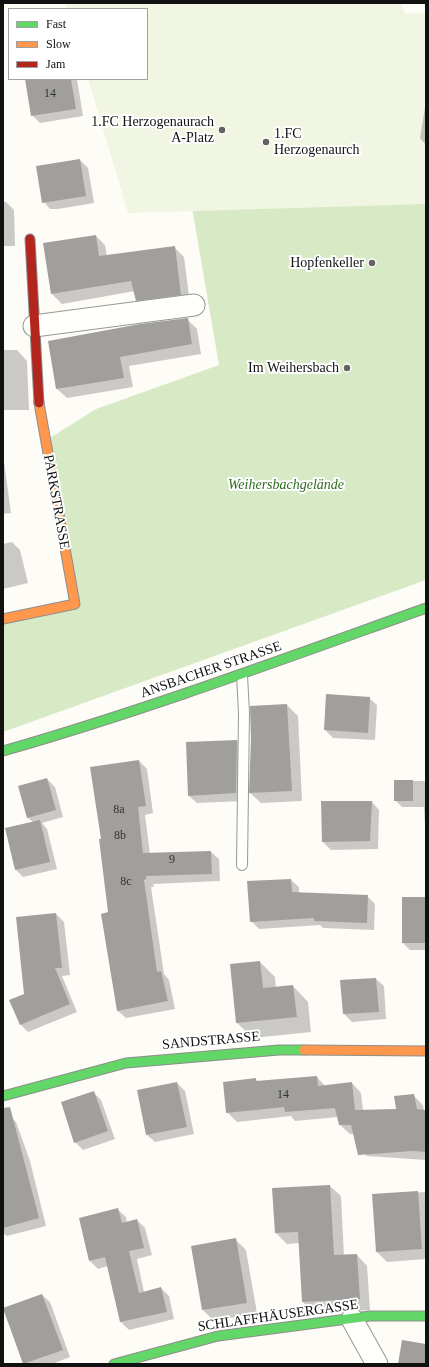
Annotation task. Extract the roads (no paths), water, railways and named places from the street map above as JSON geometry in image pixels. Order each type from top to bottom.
[{"type":"street","name":"PARKSTRASSE","points":[[3,619],[75,604],[38,397],[30,239]]},
{"type":"street","points":[[34,326],[194,305]]},
{"type":"street","name":"ANSBACHER STRASSE","points":[[3,751],[59,736],[242,675],[426,608]]},
{"type":"street","name":"SANDSTRASSE","points":[[3,1096],[126,1063],[279,1050],[426,1052]]},
{"type":"street","name":"SCHLAFFHÄUSERGASSE","points":[[114,1364],[218,1336],[370,1316],[426,1316]]},
{"type":"street","points":[[352,1319],[377,1364]]},
{"type":"lane","points":[[242,675],[244,713],[242,865]]},
{"type":"place","name":"1.FC Herzogenaurach A-Platz","points":[[222,130]]},
{"type":"place","name":"1.FC Herzogenaurch","points":[[266,142]]},
{"type":"place","name":"Hopfenkeller","points":[[372,263]]},
{"type":"place","name":"Im Weihersbach","points":[[347,368]]},
{"type":"park label","name":"Weihersbachgelände","points":[[286,485]]}]
